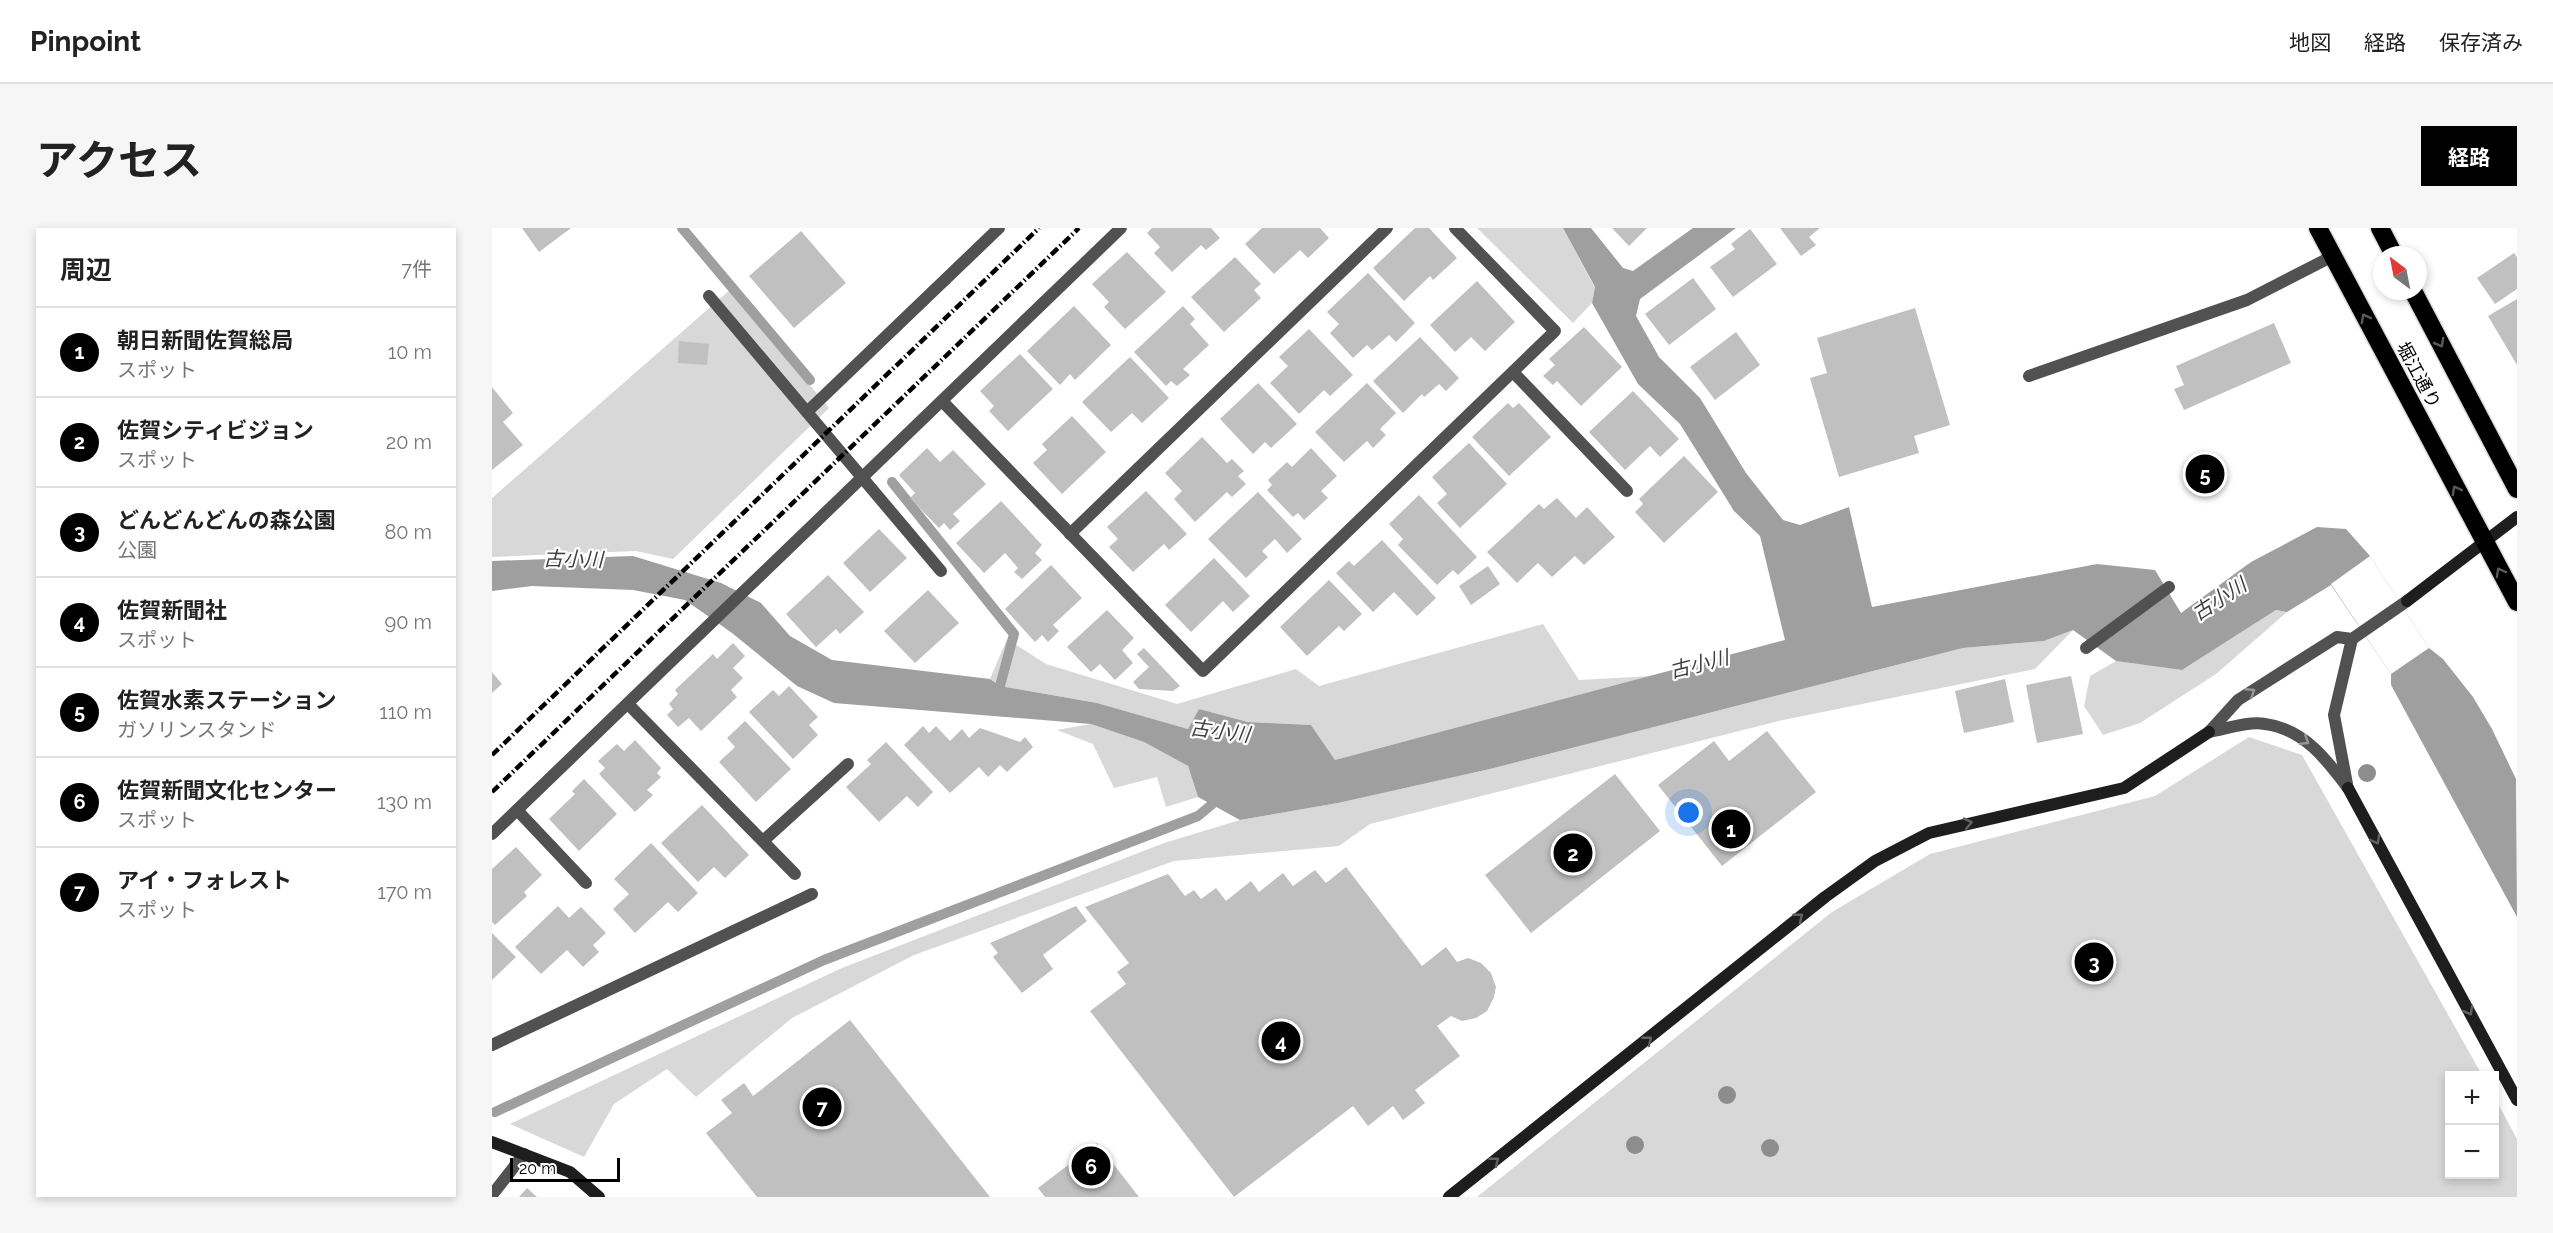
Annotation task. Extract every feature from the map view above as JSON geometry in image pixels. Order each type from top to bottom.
[{"type":"highway","name":"堀江通り","points":[[2318,228],[2517,602]]},
{"type":"highway","points":[[2380,228],[2389,246]]},
{"type":"highway","name":"堀江通り","points":[[2418,300],[2517,489]]},
{"type":"street","points":[[807,412],[999,228]]},
{"type":"street","points":[[492,834],[1121,228]]},
{"type":"street","points":[[1070,534],[1387,228]]},
{"type":"street","points":[[942,401],[1203,671],[1555,331],[1455,228]]},
{"type":"street","points":[[2029,375],[2247,300],[2333,256]]},
{"type":"street","points":[[709,296],[941,571]]},
{"type":"street","points":[[1513,372],[1627,491]]},
{"type":"street","points":[[2348,788],[2334,715],[2352,639],[2407,601],[2517,517]]},
{"type":"street","points":[[2086,648],[2169,587]]},
{"type":"street","points":[[1449,1197],[1825,897],[1875,861],[1929,833],[2124,788],[2209,732],[2238,700],[2337,637],[2352,639]]},
{"type":"street","points":[[628,704],[795,874]]},
{"type":"street","points":[[2209,732],[2265,724],[2291,733],[2320,751],[2348,788],[2517,1100]]},
{"type":"street","points":[[763,842],[848,764]]},
{"type":"street","points":[[517,810],[586,883]]},
{"type":"street","points":[[492,1045],[812,894]]},
{"type":"street","points":[[492,1142],[570,1172],[599,1197]]},
{"type":"street","points":[[492,1195],[524,1154]]},
{"type":"shaded area","points":[[1477,228],[1563,228],[1595,288],[1592,303],[1573,323]]},
{"type":"shaded area","points":[[731,289],[829,408],[673,559],[636,551],[492,557],[492,498]]},
{"type":"shaded area","points":[[2276,610],[2287,612],[2216,674],[2140,723],[2103,735],[2084,706],[2090,676],[2116,661],[2182,670]]},
{"type":"shaded area","points":[[1543,624],[1579,680],[1652,676],[1335,760],[1311,725],[1248,722],[1199,709],[1188,729],[1097,703],[1000,686],[990,679],[1007,639],[1046,664],[1177,704],[1296,669],[1319,686]]},
{"type":"shaded area","points":[[2073,630],[2035,669],[1783,720],[1370,824],[1339,846],[1174,861],[914,955],[792,1018],[696,1097],[667,1069],[614,1104],[584,1157],[510,1124],[842,968],[1164,843],[1240,820],[1338,803],[1490,769],[1963,648],[2044,641]]},
{"type":"shaded area","points":[[1091,724],[1144,742],[1188,766],[1198,797],[1166,807],[1157,777],[1114,788],[1093,744],[1057,730]]},
{"type":"shaded area","points":[[2249,737],[2302,755],[2480,1071],[2445,1071],[2445,1179],[2499,1179],[2499,1105],[2517,1139],[2517,1197],[1477,1197],[1832,912],[1930,854],[2155,796]]},
{"type":"water","name":"古小川","points":[[1563,228],[1591,228],[1623,268],[1633,271],[1693,228],[1736,228],[1640,299],[1636,316],[1659,357],[1700,398],[1746,473],[1783,520],[1800,525],[1849,507],[1872,607],[2097,564],[2155,570],[2181,613],[2251,562],[2317,527],[2346,529],[2370,556],[2429,648],[2443,659],[2473,697],[2492,729],[2516,779],[2517,917],[2391,685],[2391,674],[2331,585],[2287,612],[2276,610],[2182,670],[2116,661],[2073,630],[2044,641],[1963,648],[1490,769],[1338,803],[1240,820],[1198,797],[1188,766],[1144,742],[1091,724],[834,703],[797,686],[732,633],[685,600],[633,590],[532,586],[492,591],[492,561],[633,556],[721,583],[761,603],[790,636],[832,660],[990,679],[1000,686],[1097,703],[1188,729],[1199,709],[1248,722],[1311,725],[1335,760],[1785,640],[1760,536],[1734,511],[1680,424],[1638,384],[1592,303],[1595,287]]},
{"type":"pier","points":[[2370,556],[2429,648],[2391,674],[2331,584]]},
{"type":"building","points":[[522,228],[571,228],[539,252]]},
{"type":"building","points":[[1152,228],[1211,228],[1220,238],[1206,250],[1201,245],[1172,272],[1154,253],[1160,247],[1147,233]]},
{"type":"building","points":[[1262,228],[1320,228],[1329,238],[1308,258],[1300,250],[1274,274],[1245,244]]},
{"type":"building","points":[[1415,228],[1429,228],[1457,258],[1433,280],[1430,276],[1404,301],[1373,268]]},
{"type":"building","points":[[1612,228],[1647,228],[1629,246]]},
{"type":"building","points":[[1780,228],[1820,228],[1809,237],[1816,245],[1801,256]]},
{"type":"building","points":[[1750,229],[1777,264],[1733,297],[1710,267],[1735,249],[1731,244]]},
{"type":"building","points":[[801,231],[846,283],[794,328],[749,276]]},
{"type":"building","points":[[1127,252],[1166,292],[1125,329],[1104,307],[1109,302],[1092,284]]},
{"type":"building","points":[[2514,253],[2517,257],[2517,289],[2495,304],[2477,278]]},
{"type":"building","points":[[1235,257],[1261,284],[1254,290],[1261,298],[1224,332],[1191,297]]},
{"type":"building","points":[[1368,273],[1415,323],[1396,342],[1389,335],[1372,350],[1367,345],[1353,358],[1330,333],[1339,324],[1327,312]]},
{"type":"building","points":[[1693,278],[1716,309],[1669,345],[1645,314]]},
{"type":"building","points":[[1477,281],[1515,322],[1485,351],[1471,337],[1455,352],[1430,325]]},
{"type":"building","points":[[2517,299],[2517,365],[2488,316]]},
{"type":"building","points":[[1074,306],[1111,345],[1075,380],[1070,374],[1060,385],[1027,351]]},
{"type":"building","points":[[1183,306],[1195,319],[1190,324],[1209,345],[1183,369],[1190,375],[1177,386],[1171,381],[1166,386],[1134,352]]},
{"type":"building","points":[[1915,308],[1950,425],[1914,436],[1919,453],[1839,477],[1810,378],[1827,373],[1817,338]]},
{"type":"building","points":[[2274,323],[2291,363],[2184,410],[2174,389],[2184,385],[2176,366]]},
{"type":"building","points":[[1584,327],[1622,367],[1581,406],[1557,381],[1553,385],[1543,376],[1555,365],[1549,359]]},
{"type":"building","points":[[1309,329],[1353,375],[1330,396],[1324,390],[1299,414],[1270,383],[1288,366],[1279,357]]},
{"type":"building","points":[[1736,332],[1760,365],[1715,400],[1690,367]]},
{"type":"building","points":[[1420,337],[1459,378],[1446,391],[1439,384],[1424,397],[1422,394],[1403,413],[1373,381]]},
{"type":"building","points":[[679,341],[709,344],[707,365],[678,363]]},
{"type":"building","points":[[1020,354],[1053,389],[1008,431],[989,411],[994,406],[980,391]]},
{"type":"building","points":[[1130,357],[1169,398],[1142,423],[1132,413],[1111,432],[1082,402]]},
{"type":"building","points":[[1258,383],[1297,424],[1271,448],[1265,442],[1253,454],[1220,419]]},
{"type":"building","points":[[1367,383],[1396,413],[1380,429],[1386,435],[1373,448],[1367,441],[1344,462],[1315,432]]},
{"type":"building","points":[[492,387],[513,413],[503,422],[523,445],[492,470]]},
{"type":"building","points":[[1633,391],[1679,439],[1660,457],[1650,446],[1625,470],[1589,432]]},
{"type":"building","points":[[1508,403],[1513,408],[1519,403],[1551,437],[1509,476],[1472,437]]},
{"type":"building","points":[[1072,416],[1106,452],[1062,494],[1033,463],[1047,450],[1042,444]]},
{"type":"building","points":[[1202,437],[1227,463],[1232,459],[1244,471],[1238,476],[1246,484],[1232,497],[1227,492],[1195,522],[1174,499],[1182,491],[1165,473]]},
{"type":"building","points":[[1469,443],[1507,484],[1460,528],[1437,503],[1447,494],[1432,477]]},
{"type":"building","points":[[927,448],[940,462],[953,450],[986,484],[953,514],[960,521],[950,530],[944,523],[939,528],[910,498],[915,493],[899,475]]},
{"type":"building","points":[[1311,448],[1337,476],[1321,491],[1328,498],[1304,520],[1298,513],[1293,517],[1267,490],[1272,485],[1268,480],[1287,462],[1292,467]]},
{"type":"building","points":[[1684,456],[1718,492],[1664,543],[1635,512],[1643,504],[1639,499]]},
{"type":"building","points":[[1146,491],[1187,534],[1169,550],[1164,544],[1133,572],[1109,547],[1118,539],[1107,527]]},
{"type":"building","points":[[1258,492],[1302,539],[1287,553],[1275,539],[1262,551],[1268,557],[1246,578],[1208,539]]},
{"type":"building","points":[[1419,495],[1477,557],[1458,575],[1453,570],[1437,585],[1398,545],[1403,539],[1389,524]]},
{"type":"building","points":[[1557,498],[1576,518],[1587,507],[1615,537],[1584,565],[1575,556],[1552,577],[1538,563],[1517,583],[1487,552],[1539,504],[1544,509]]},
{"type":"building","points":[[1001,501],[1042,545],[1035,553],[1042,560],[1022,579],[1014,572],[1018,568],[1005,553],[984,573],[956,543]]},
{"type":"building","points":[[879,529],[907,558],[870,592],[843,563]]},
{"type":"building","points":[[1382,540],[1436,598],[1417,616],[1394,592],[1373,612],[1336,573],[1349,561],[1354,566]]},
{"type":"building","points":[[1214,558],[1250,596],[1233,612],[1223,601],[1191,632],[1165,605]]},
{"type":"building","points":[[1051,565],[1082,598],[1053,625],[1059,631],[1048,642],[1042,635],[1035,642],[1005,609]]},
{"type":"building","points":[[1488,566],[1500,584],[1471,605],[1459,586]]},
{"type":"building","points":[[828,575],[864,612],[840,634],[836,629],[816,647],[786,614]]},
{"type":"building","points":[[1329,580],[1362,614],[1344,631],[1339,626],[1307,656],[1280,627]]},
{"type":"building","points":[[928,590],[959,623],[915,663],[884,631]]},
{"type":"building","points":[[1107,610],[1134,638],[1122,650],[1133,663],[1115,680],[1100,664],[1091,672],[1067,647]]},
{"type":"building","points":[[733,643],[745,656],[733,668],[743,678],[731,690],[737,697],[701,731],[689,718],[678,727],[667,715],[673,709],[669,704],[678,694],[675,690],[713,654],[717,659]]},
{"type":"building","points":[[1144,648],[1180,686],[1173,691],[1139,689],[1133,682],[1149,667],[1137,654]]},
{"type":"building","points":[[492,672],[502,684],[492,693]]},
{"type":"building","points":[[2071,676],[2083,734],[2037,743],[2026,685]]},
{"type":"building","points":[[2005,679],[2014,722],[1964,733],[1955,691]]},
{"type":"building","points":[[789,686],[818,717],[809,725],[818,735],[793,759],[749,712],[773,690],[779,696]]},
{"type":"building","points":[[745,721],[791,769],[756,802],[719,762],[735,747],[727,738]]},
{"type":"building","points":[[923,726],[929,733],[936,726],[950,741],[962,729],[969,738],[980,728],[1020,742],[1025,737],[1033,747],[1007,772],[1000,765],[988,777],[979,767],[950,793],[904,745]]},
{"type":"building","points":[[1767,731],[1816,792],[1722,866],[1658,785],[1714,741],[1729,761]]},
{"type":"building","points":[[635,740],[661,768],[657,773],[661,777],[647,790],[653,795],[635,812],[599,774],[605,768],[598,761],[617,744],[624,751]]},
{"type":"building","points":[[886,742],[933,792],[918,807],[907,796],[879,822],[846,787],[871,764],[867,760]]},
{"type":"building","points":[[1615,774],[1660,831],[1531,933],[1485,875]]},
{"type":"building","points":[[584,779],[617,814],[579,851],[549,819],[575,794],[572,791]]},
{"type":"building","points":[[702,805],[749,855],[725,878],[714,867],[698,882],[661,843]]},
{"type":"building","points":[[651,843],[698,893],[678,912],[668,902],[635,933],[613,909],[629,894],[614,879]]},
{"type":"building","points":[[516,847],[542,875],[524,892],[527,896],[495,925],[492,922],[492,869]]},
{"type":"building","points":[[1346,867],[1422,966],[1446,947],[1457,962],[1468,958],[1481,963],[1491,973],[1496,987],[1494,997],[1487,1011],[1476,1018],[1462,1021],[1451,1016],[1437,1026],[1460,1056],[1415,1090],[1425,1103],[1403,1120],[1393,1106],[1368,1126],[1353,1106],[1234,1197],[1090,1011],[1126,984],[1117,972],[1129,963],[1085,907],[1168,874],[1185,896],[1194,890],[1201,899],[1216,888],[1226,901],[1251,881],[1259,892],[1283,873],[1293,886],[1315,870],[1326,883]]},
{"type":"building","points":[[558,906],[569,918],[581,907],[606,933],[593,945],[599,952],[583,967],[567,950],[541,974],[515,947]]},
{"type":"building","points":[[1076,906],[1087,921],[1043,955],[1053,969],[1022,993],[993,957],[998,953],[990,943]]},
{"type":"building","points":[[492,933],[516,957],[492,980]]},
{"type":"building","points":[[850,1020],[990,1197],[757,1197],[706,1133],[732,1113],[721,1100],[744,1083],[753,1096]]},
{"type":"building","points":[[1097,1143],[1139,1197],[1045,1197],[1038,1188]]},
{"type":"building","points":[[527,1188],[537,1197],[519,1197]]},
{"type":"waterway","points":[[682,228],[810,380]]},
{"type":"waterway","points":[[892,482],[1014,634],[997,697]]},
{"type":"waterway","points":[[495,1112],[824,960],[1198,816],[1222,796]]},
{"type":"railway","points":[[492,755],[1039,228]]},
{"type":"railway","points":[[492,792],[1079,228]]},
{"type":"place","name":"佐賀水素ステーション","points":[[2205,474]]},
{"type":"place","name":"朝日新聞佐賀総局","points":[[1731,829]]},
{"type":"place","name":"佐賀シティビジョン","points":[[1573,853]]},
{"type":"place","name":"どんどんどんの森公園","points":[[2094,962]]},
{"type":"place","name":"佐賀新聞社","points":[[1281,1041]]},
{"type":"place","name":"アイ・フォレスト","points":[[822,1107]]},
{"type":"place","name":"佐賀新聞文化センター","points":[[1091,1166]]}]
